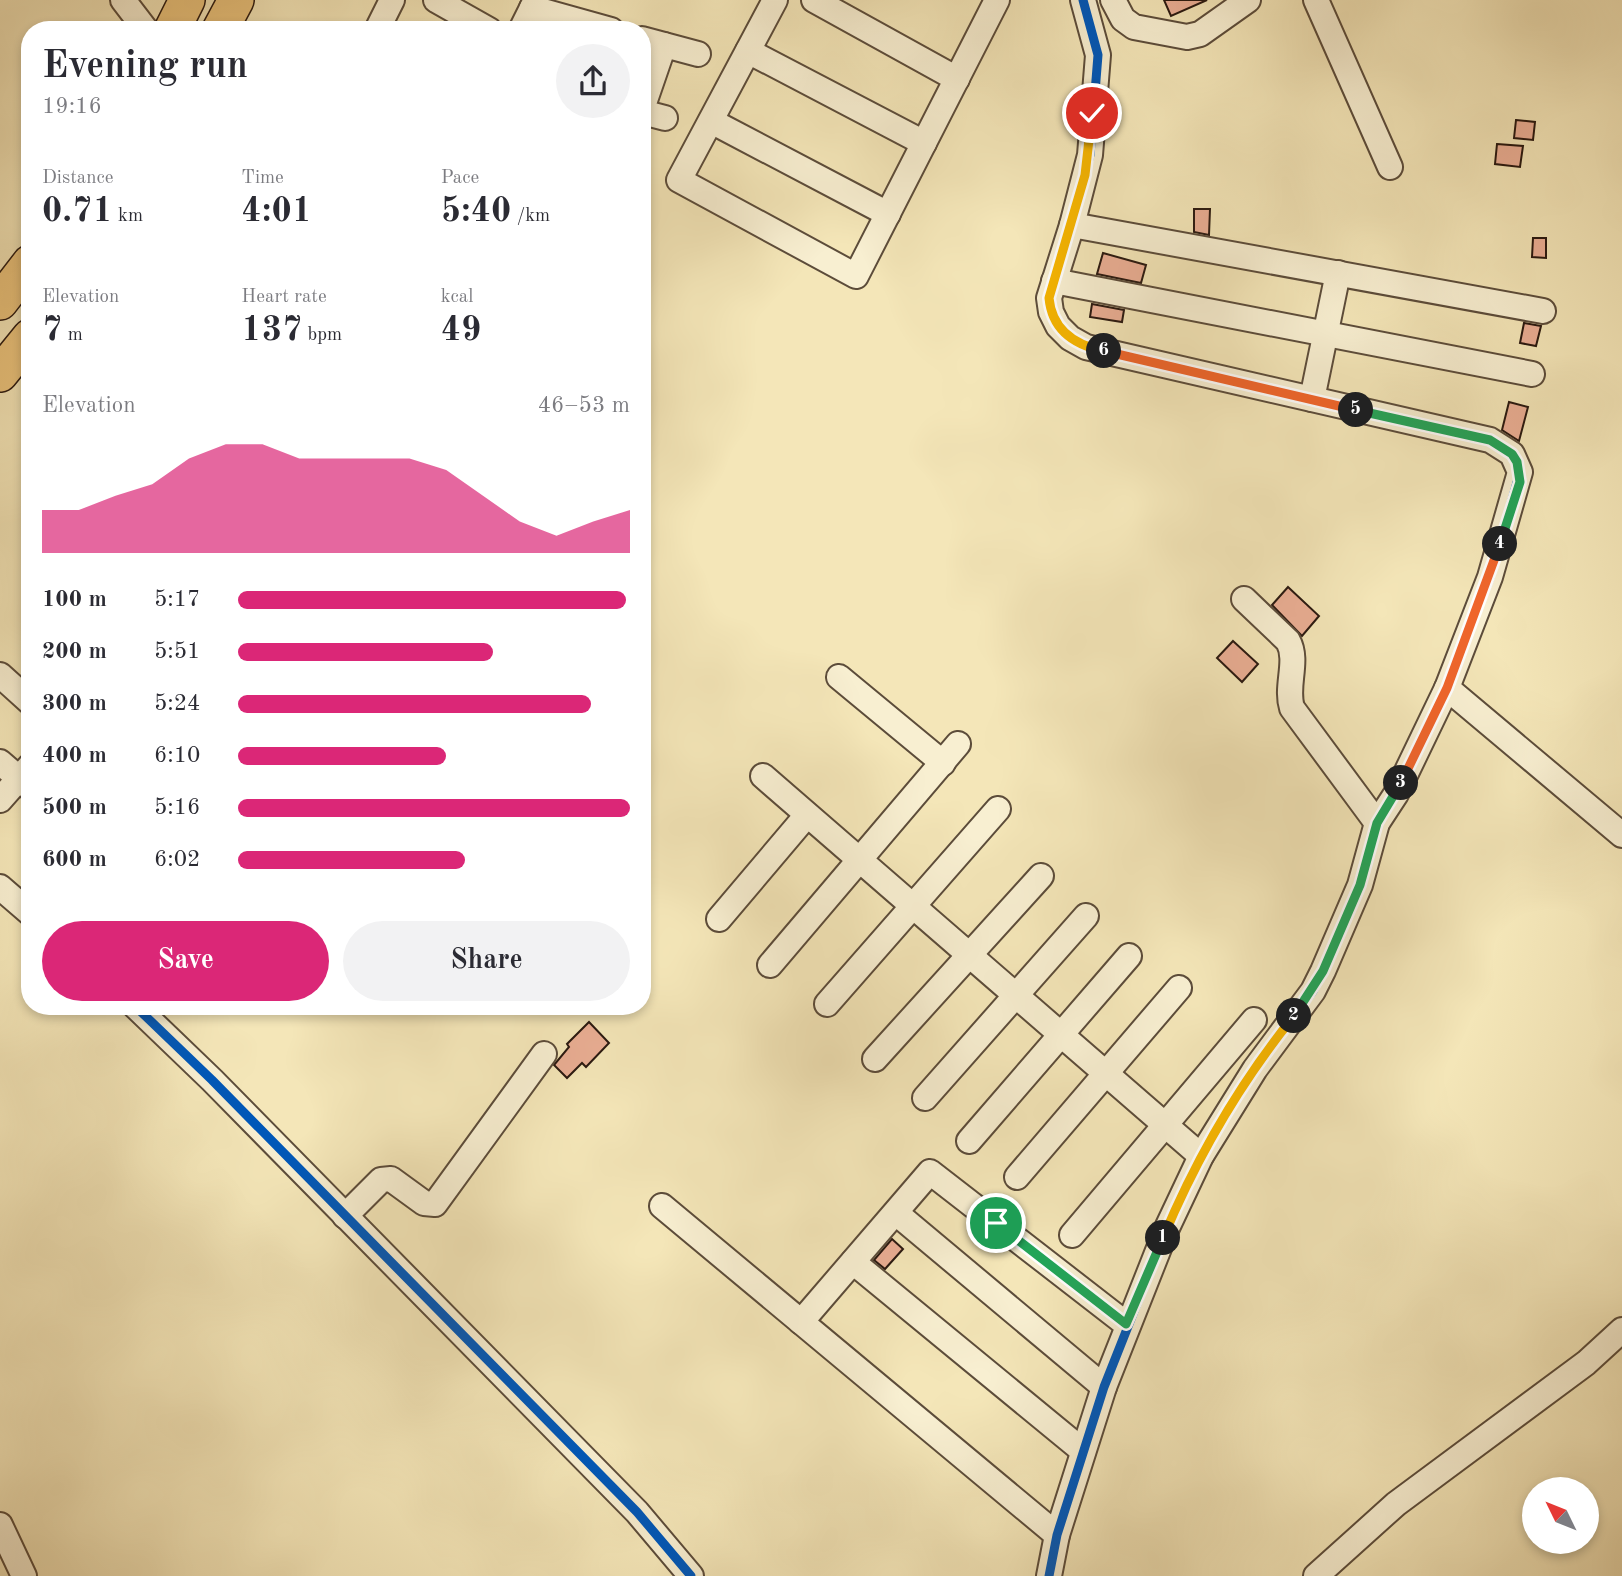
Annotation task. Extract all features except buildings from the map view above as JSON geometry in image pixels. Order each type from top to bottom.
[{"type":"highway","points":[[176,21],[187,0]]},
{"type":"highway","points":[[225,21],[236,0]]},
{"type":"highway","points":[[0,302],[21,275]]},
{"type":"highway","points":[[0,374],[21,348]]},
{"type":"street","points":[[123,0],[139,21]]},
{"type":"street","points":[[382,21],[392,0]]},
{"type":"street","points":[[436,0],[461,6],[478,21]]},
{"type":"street","points":[[775,0],[679,180],[856,276],[957,79],[992,2]]},
{"type":"street","points":[[814,0],[957,79]]},
{"type":"street","points":[[1049,1576],[1056,1535],[1126,1324],[1201,1156],[1255,1069],[1313,991],[1360,885],[1377,823],[1396,794],[1447,688],[1490,577],[1520,482],[1517,462],[1512,454],[1490,440],[1086,347],[1070,338],[1051,312],[1049,298],[1090,155],[1098,74],[1095,36],[1083,0]]},
{"type":"street","points":[[1113,0],[1123,19],[1135,27],[1188,37],[1200,34],[1248,0]]},
{"type":"street","points":[[1316,0],[1390,167]]},
{"type":"street","points":[[526,21],[534,4],[584,21]]},
{"type":"street","points":[[651,89],[653,42],[698,54]]},
{"type":"street","points":[[748,51],[924,143]]},
{"type":"street","points":[[711,121],[888,214]]},
{"type":"street","points":[[1072,225],[1543,311]]},
{"type":"street","points":[[1312,399],[1338,274]]},
{"type":"street","points":[[1054,281],[1532,374]]},
{"type":"street","points":[[1244,599],[1293,649],[1289,698],[1292,708],[1377,823]]},
{"type":"street","points":[[0,675],[21,694]]},
{"type":"street","points":[[770,965],[950,753],[839,677]]},
{"type":"street","points":[[1447,688],[1622,835]]},
{"type":"street","points":[[0,762],[21,775]]},
{"type":"street","points":[[763,776],[1201,1156]]},
{"type":"street","points":[[0,800],[21,782]]},
{"type":"street","points":[[827,1004],[998,809]]},
{"type":"street","points":[[719,919],[807,815]]},
{"type":"street","points":[[876,1059],[1041,876]]},
{"type":"street","points":[[0,887],[21,905]]},
{"type":"street","points":[[925,1098],[1086,916]]},
{"type":"street","points":[[969,1141],[1129,956]]},
{"type":"street","points":[[1017,1177],[1178,988]]},
{"type":"street","points":[[144,1015],[637,1512],[691,1576]]},
{"type":"street","points":[[1073,1235],[1254,1020]]},
{"type":"street","points":[[345,1216],[381,1181],[391,1179],[424,1203],[435,1204],[544,1054]]},
{"type":"street","points":[[801,1322],[930,1172],[1126,1324]]},
{"type":"street","points":[[662,1206],[1056,1535]]},
{"type":"street","points":[[896,1213],[1104,1387]]},
{"type":"street","points":[[853,1262],[1083,1451]]},
{"type":"street","points":[[1316,1576],[1396,1504],[1586,1363],[1622,1330]]},
{"type":"street","points":[[0,1525],[24,1576]]},
{"type":"cycle path","points":[[1049,1576],[1057,1535],[1104,1387],[1167,1228],[1201,1156],[1255,1069],[1313,991],[1323,971],[1360,885],[1377,823],[1396,794],[1447,688],[1490,577],[1520,472],[1512,454],[1490,440],[1086,347],[1070,338],[1058,326],[1051,312],[1049,298],[1090,155],[1098,55],[1083,0]]},
{"type":"cycle path","points":[[144,1015],[212,1080],[637,1512],[691,1576]]},
{"type":"route","points":[[996,1223],[1126,1324],[1201,1156],[1255,1069],[1313,991],[1323,971],[1360,885],[1377,823],[1396,794],[1447,688],[1490,577],[1520,482],[1520,472],[1512,454],[1490,440],[1086,347],[1070,338],[1058,326],[1051,312],[1049,298],[1090,155],[1092,113]]}]
